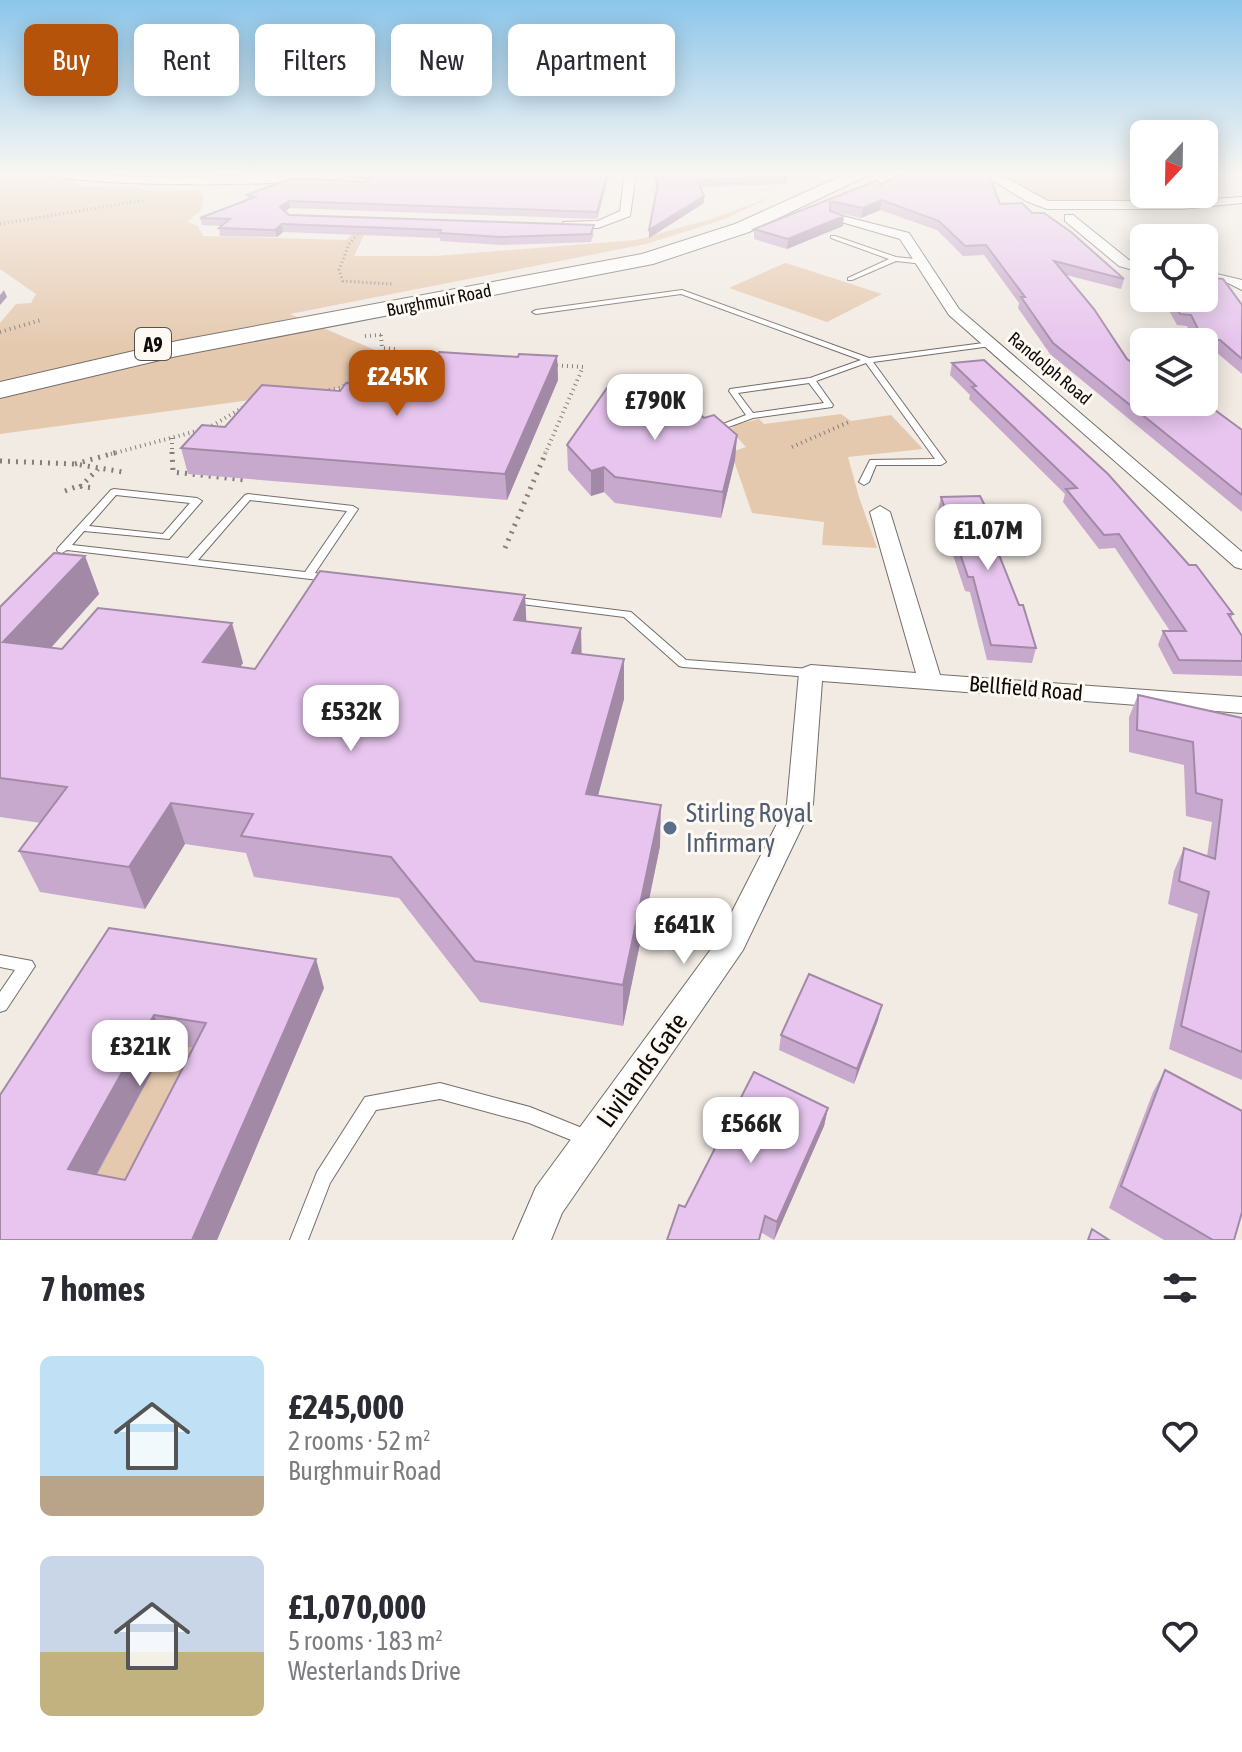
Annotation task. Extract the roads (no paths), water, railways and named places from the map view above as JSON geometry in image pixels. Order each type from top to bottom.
[{"type":"main road","name":"Burghmuir Road","points":[[0,379],[60,363],[546,270],[681,238],[703,230]]},
{"type":"main road","name":"Burghmuir Road","points":[[0,390],[137,357],[540,281],[671,252],[736,230]]},
{"type":"street","name":"Randolph Road","points":[[884,230],[905,236],[954,312],[1242,563]]},
{"type":"street","points":[[1084,230],[1130,265]]},
{"type":"street","points":[[1218,278],[1242,286]]},
{"type":"street","points":[[880,512],[930,680]]},
{"type":"street","name":"Bellfield Road","points":[[811,673],[1242,705]]},
{"type":"street","name":"Livilands Gate","points":[[532,1240],[549,1200],[728,950],[800,804],[811,673]]},
{"type":"lane","points":[[833,237],[895,259],[924,262]]},
{"type":"lane","points":[[850,279],[895,259]]},
{"type":"lane","points":[[536,312],[682,292],[868,360],[941,462],[873,462],[864,482]]},
{"type":"lane","points":[[751,416],[733,391],[811,380],[868,360],[991,344]]},
{"type":"lane","points":[[723,438],[708,428],[751,416],[829,405],[811,380]]},
{"type":"lane","points":[[55,558],[114,492],[197,501],[165,537],[83,528]]},
{"type":"lane","points":[[191,561],[248,497],[353,509],[308,576]]},
{"type":"lane","points":[[66,547],[334,579]]},
{"type":"lane","points":[[500,599],[627,614],[683,663],[811,673]]},
{"type":"lane","points":[[0,961],[27,966],[0,1005]]},
{"type":"lane","points":[[299,1240],[323,1178],[371,1103],[440,1091],[530,1115],[592,1140]]},
{"type":"place","name":"Stirling Royal Infirmary","points":[[670,828]]}]
